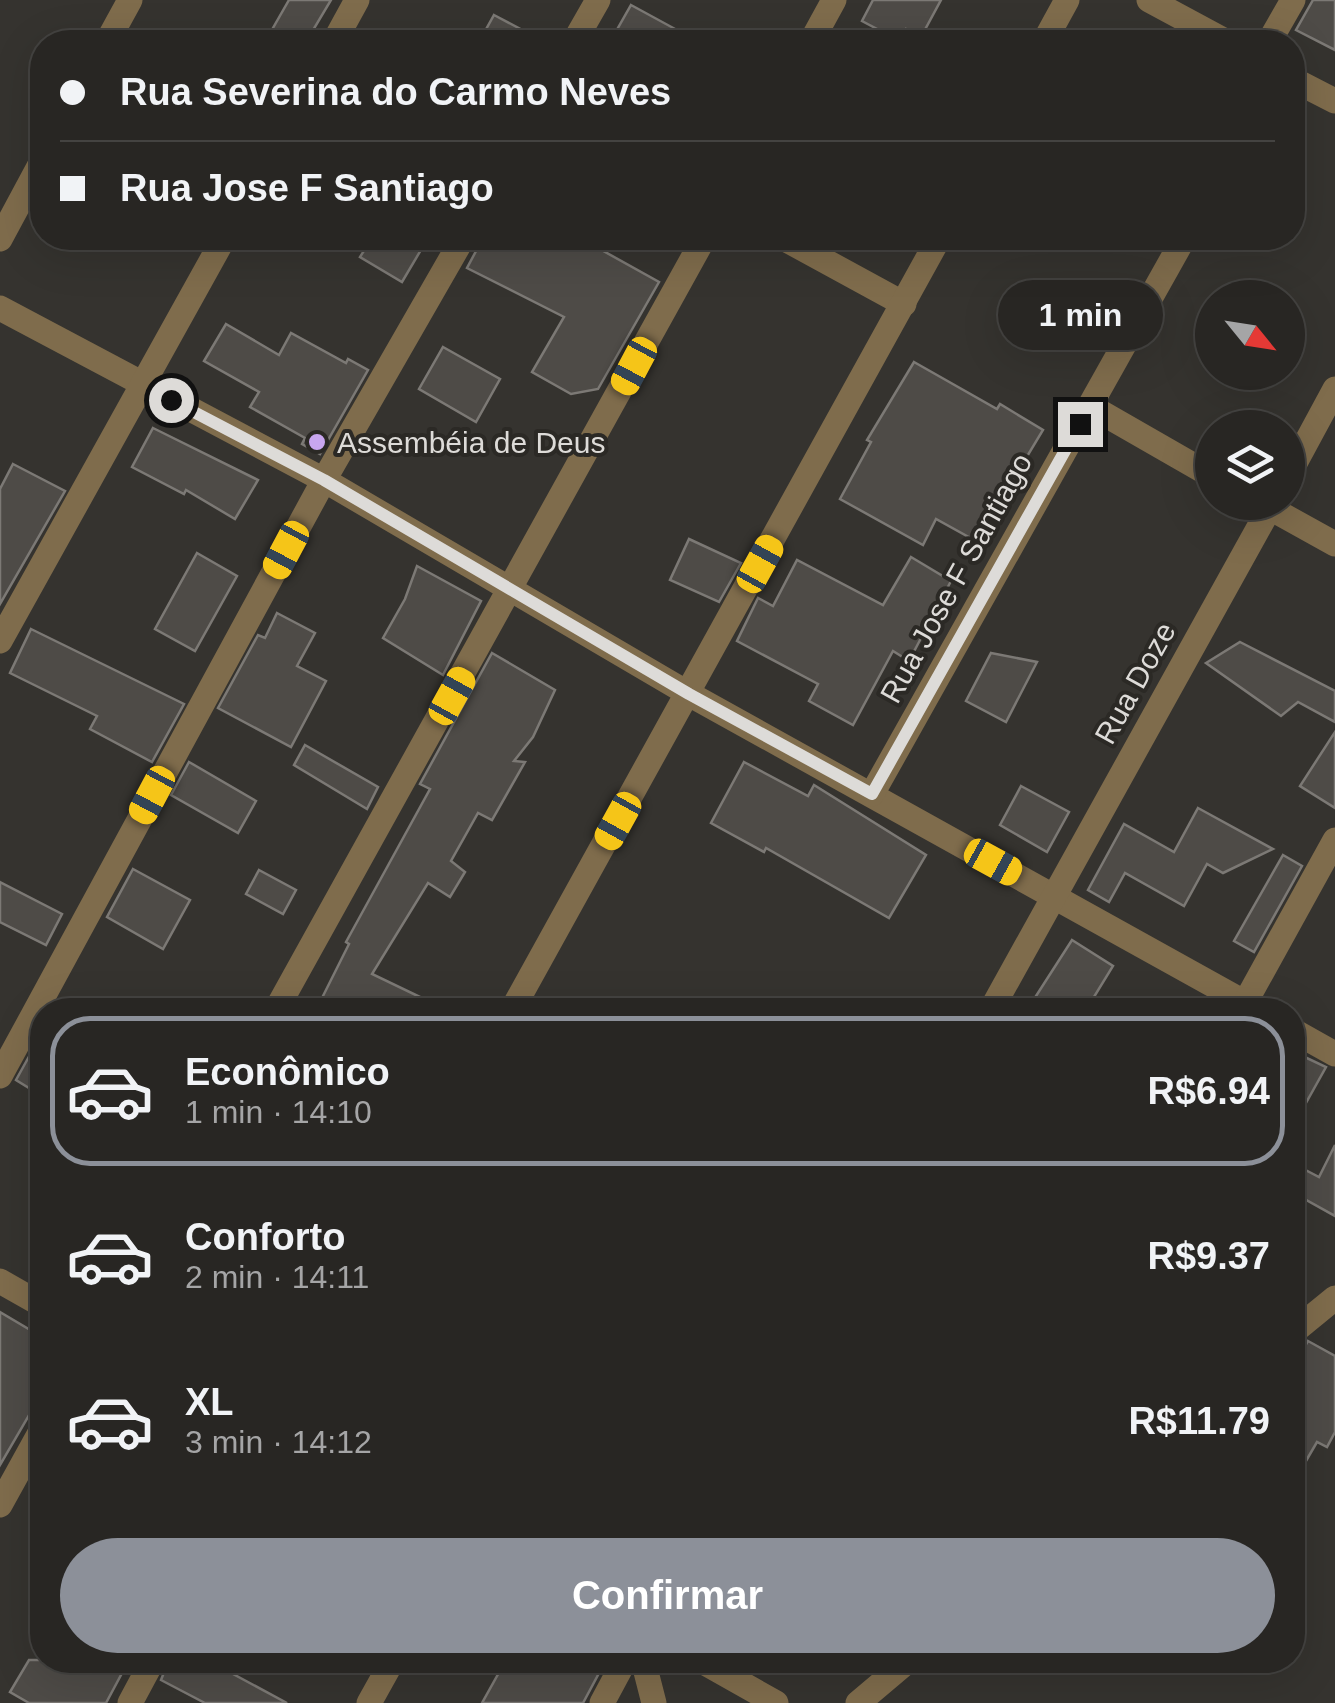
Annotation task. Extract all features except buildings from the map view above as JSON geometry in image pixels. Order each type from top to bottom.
[{"type":"street","points":[[114,30],[130,0]]},
{"type":"street","points":[[341,30],[358,0]]},
{"type":"street","points":[[581,30],[598,0]]},
{"type":"street","points":[[818,30],[834,0]]},
{"type":"street","points":[[1051,30],[1067,0]]},
{"type":"street","points":[[1150,0],[1205,30]]},
{"type":"street","points":[[1276,30],[1293,0]]},
{"type":"street","points":[[1305,86],[1335,102]]},
{"type":"street","points":[[0,239],[30,183]]},
{"type":"street","points":[[0,641],[217,250]]},
{"type":"street","points":[[42,998],[324,480],[456,250]]},
{"type":"street","points":[[283,998],[697,250]]},
{"type":"street","points":[[806,250],[904,304]]},
{"type":"street","points":[[519,998],[933,250]]},
{"type":"street","name":"Rua Jose F Santiago","points":[[872,794],[1177,250]]},
{"type":"street","points":[[0,308],[324,480],[689,694],[1232,998]]},
{"type":"street","points":[[1305,445],[1335,389]]},
{"type":"street","points":[[1090,406],[1195,466]]},
{"type":"street","name":"Rua Doze","points":[[998,998],[1258,520]]},
{"type":"street","points":[[1294,520],[1335,544]]},
{"type":"street","points":[[1253,998],[1335,840]]},
{"type":"street","points":[[0,1076],[30,1021]]},
{"type":"street","points":[[1305,1037],[1335,1054]]},
{"type":"street","points":[[0,1282],[30,1298]]},
{"type":"street","points":[[1305,1322],[1335,1298]]},
{"type":"street","points":[[0,1505],[30,1450]]},
{"type":"street","points":[[130,1703],[147,1673]]},
{"type":"street","points":[[369,1703],[386,1673]]},
{"type":"street","points":[[602,1703],[618,1673]]},
{"type":"street","points":[[646,1673],[654,1703]]},
{"type":"street","points":[[723,1673],[776,1703]]},
{"type":"street","points":[[857,1703],[872,1673]]},
{"type":"street","points":[[857,1703],[893,1673]]},
{"type":"place","name":"Assembéia de Deus","points":[[317,442]]},
{"type":"route","points":[[171,400],[324,480],[689,694],[872,794],[1080,424]]}]
